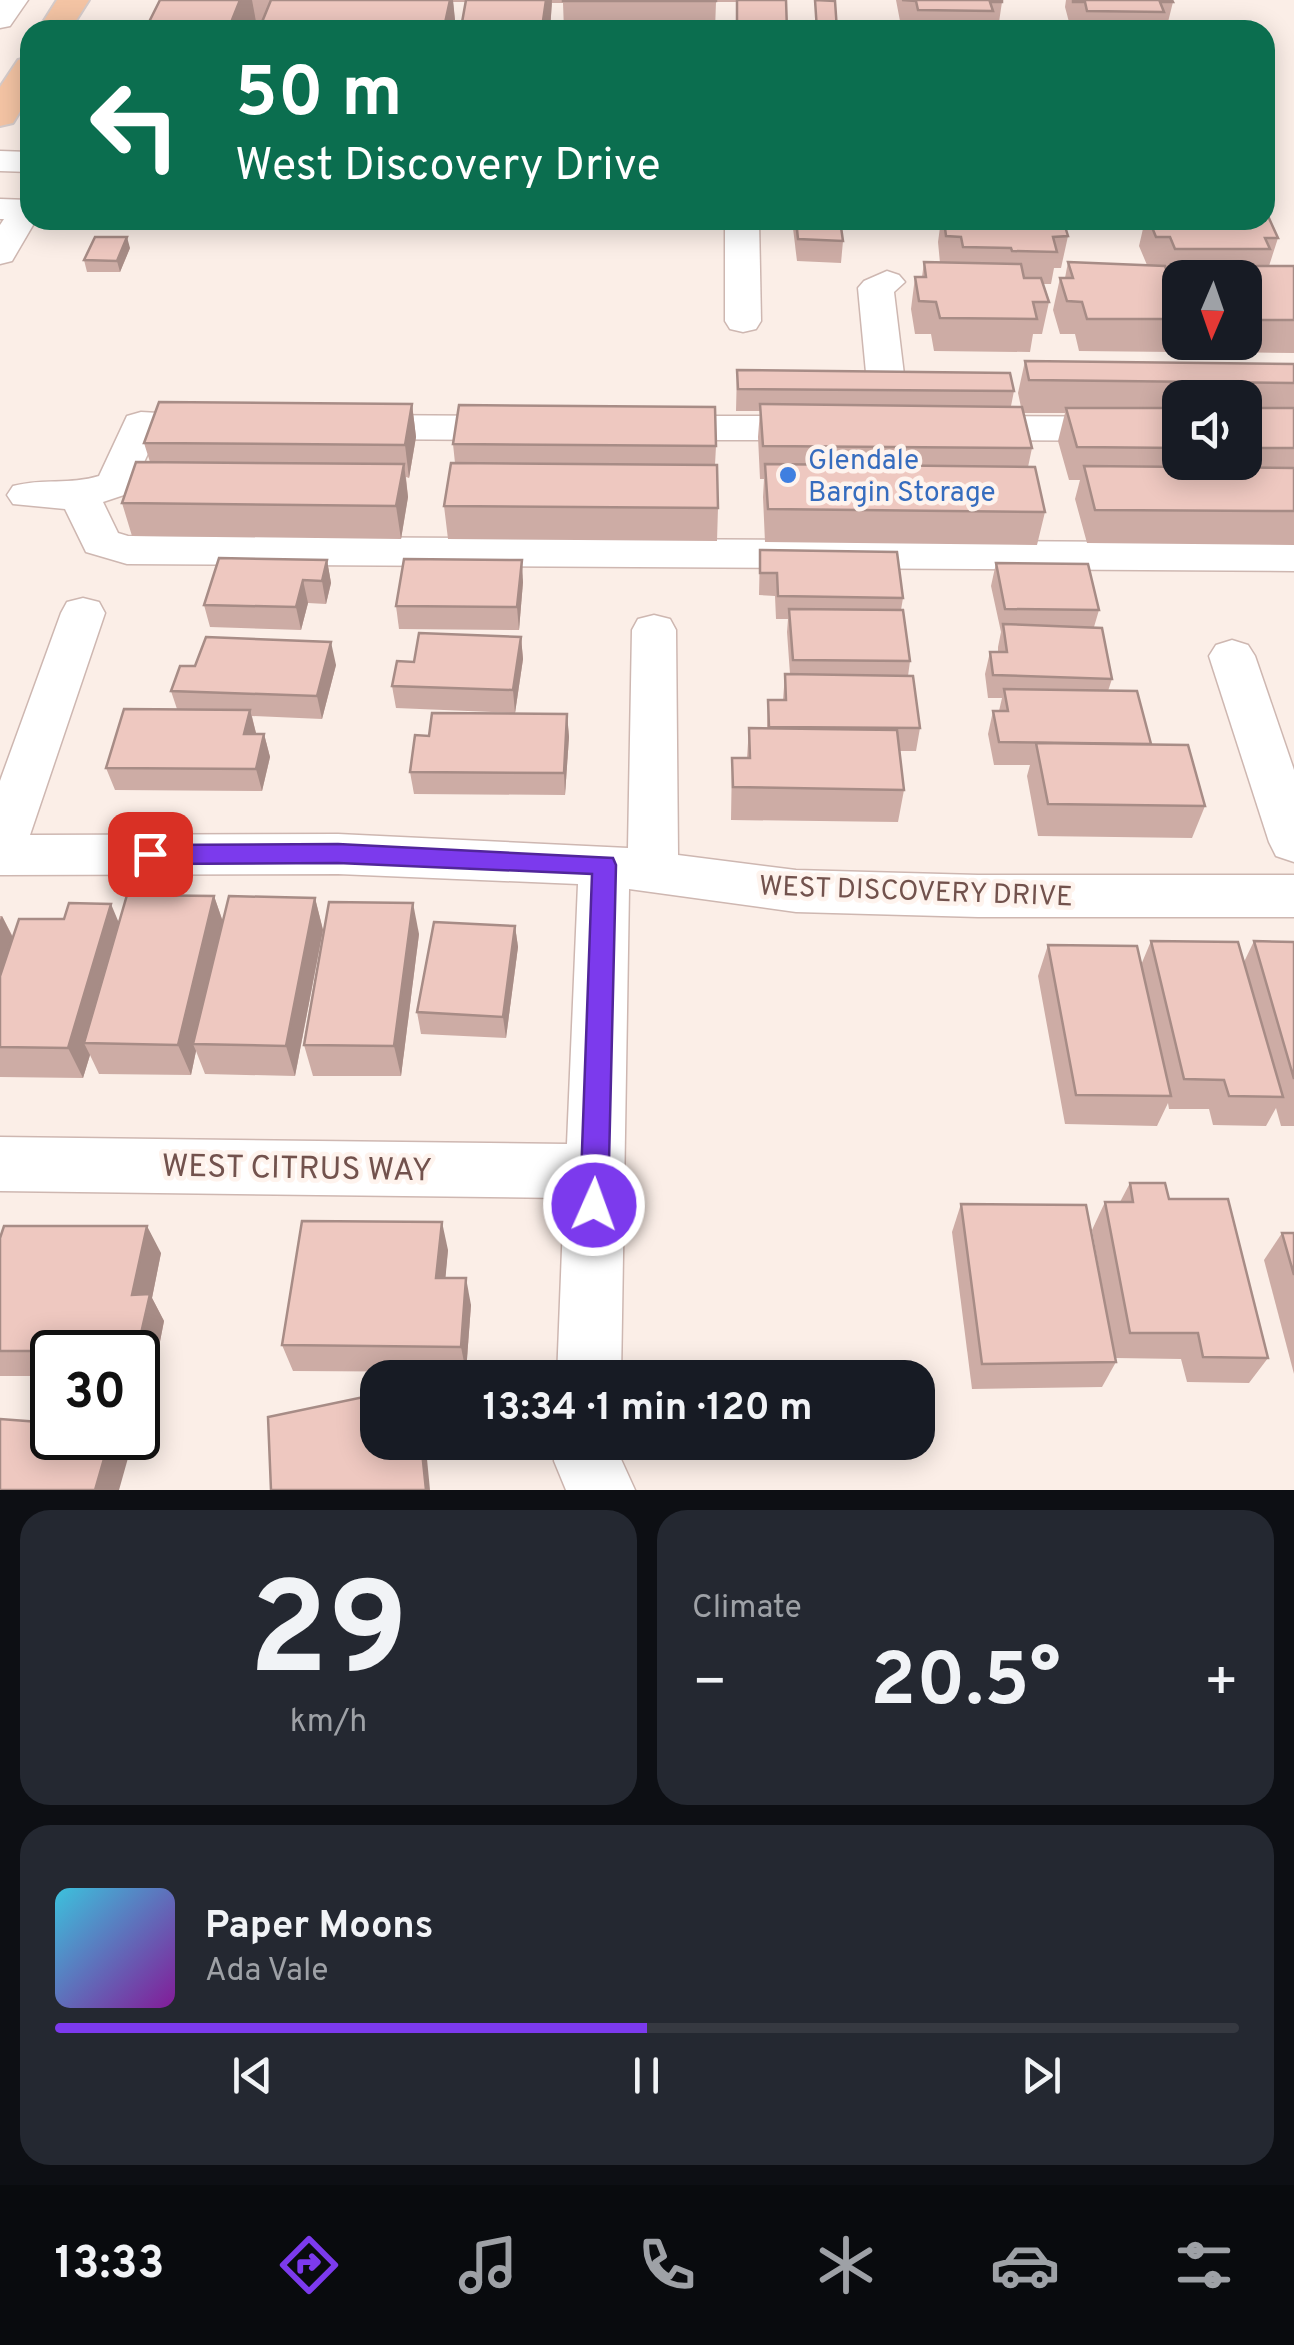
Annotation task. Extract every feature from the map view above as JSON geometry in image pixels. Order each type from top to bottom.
[{"type":"main road","points":[[0,115],[20,83]]},
{"type":"street","points":[[0,20],[14,0]]},
{"type":"street","points":[[0,254],[20,219]]},
{"type":"street","points":[[742,230],[742,321]]},
{"type":"street","points":[[886,384],[876,288],[887,282]]},
{"type":"street","points":[[26,495],[80,496],[116,484],[142,424],[262,426]]},
{"type":"street","points":[[322,426],[559,428]]},
{"type":"street","points":[[618,428],[854,428]]},
{"type":"street","points":[[934,428],[1162,428]]},
{"type":"street","points":[[80,496],[101,542],[127,550],[1294,557]]},
{"type":"street","points":[[0,852],[83,612]]},
{"type":"street","points":[[590,1360],[595,1171],[654,630]]},
{"type":"street","points":[[1232,656],[1294,842]]},
{"type":"street","name":"WEST DISCOVERY DRIVE","points":[[0,852],[338,854],[629,868],[796,890],[978,896],[1294,896]]},
{"type":"street","name":"WEST CITRUS WAY","points":[[0,1164],[595,1171]]},
{"type":"street","points":[[587,1460],[601,1490]]},
{"type":"building","points":[[160,0],[240,0],[232,20],[150,20]]},
{"type":"building","points":[[271,0],[450,0],[446,20],[263,20]]},
{"type":"building","points":[[466,0],[546,0],[543,20],[462,20]]},
{"type":"building","points":[[716,0],[716,1],[563,1]]},
{"type":"building","points":[[737,0],[786,0],[787,20],[737,20]]},
{"type":"building","points":[[815,0],[835,1],[836,20],[816,20]]},
{"type":"building","points":[[902,0],[1002,2],[990,2],[993,11],[918,10],[916,1]]},
{"type":"building","points":[[1073,0],[1173,2],[1160,2],[1164,12],[1087,11],[1085,2]]},
{"type":"building","points":[[797,230],[841,230],[843,241],[798,239]]},
{"type":"building","points":[[945,230],[1066,230],[1068,236],[1053,237],[1057,252],[963,247],[961,237],[946,236]]},
{"type":"building","points":[[1153,230],[1274,230],[1278,238],[1265,238],[1270,249],[1175,249],[1170,237],[1156,237]]},
{"type":"building","points":[[95,237],[127,237],[117,261],[84,260]]},
{"type":"building","points":[[924,262],[1021,264],[1024,278],[1041,278],[1049,302],[1033,302],[1037,319],[940,318],[936,302],[919,301],[915,277],[926,277]]},
{"type":"building","points":[[1068,262],[1162,266],[1162,319],[1087,319],[1082,302],[1067,301],[1060,278],[1073,278]]},
{"type":"building","points":[[1262,266],[1294,266],[1294,320],[1262,320]]},
{"type":"building","points":[[1025,361],[1294,364],[1294,383],[1029,380]]},
{"type":"building","points":[[737,370],[1010,373],[1014,391],[738,389]]},
{"type":"building","points":[[159,402],[412,404],[405,445],[144,443]]},
{"type":"building","points":[[760,404],[1022,407],[1032,448],[763,446]]},
{"type":"building","points":[[459,405],[715,407],[716,446],[453,444]]},
{"type":"building","points":[[1066,408],[1162,408],[1162,448],[1077,447]]},
{"type":"building","points":[[1262,408],[1294,408],[1294,448],[1262,448]]},
{"type":"building","points":[[136,462],[404,464],[396,506],[122,503]]},
{"type":"building","points":[[451,463],[717,465],[718,508],[444,506]]},
{"type":"building","points":[[765,464],[1035,467],[1045,512],[768,509]]},
{"type":"building","points":[[1084,466],[1162,467],[1162,480],[1262,480],[1262,468],[1294,468],[1294,511],[1095,510]]},
{"type":"building","points":[[760,550],[897,552],[903,598],[778,596],[777,573],[760,573]]},
{"type":"building","points":[[219,558],[327,560],[322,581],[303,580],[296,607],[204,605]]},
{"type":"building","points":[[404,559],[522,560],[517,607],[396,606]]},
{"type":"building","points":[[996,563],[1088,564],[1099,610],[1005,609]]},
{"type":"building","points":[[789,609],[903,610],[910,661],[793,660]]},
{"type":"building","points":[[1003,624],[1102,628],[1112,679],[993,675],[990,652],[1007,652]]},
{"type":"building","points":[[419,633],[521,637],[513,690],[392,686],[397,661],[414,662]]},
{"type":"building","points":[[206,637],[331,642],[317,696],[171,691],[180,666],[195,666]]},
{"type":"building","points":[[785,674],[913,676],[920,728],[769,727],[768,700],[786,700]]},
{"type":"building","points":[[1004,689],[1137,691],[1151,744],[999,742],[993,711],[1008,711]]},
{"type":"building","points":[[124,709],[250,710],[244,734],[264,734],[256,769],[106,768]]},
{"type":"building","points":[[432,713],[567,714],[564,773],[410,772],[415,735],[429,736]]},
{"type":"building","points":[[749,728],[897,730],[904,790],[733,787],[732,758],[750,758]]},
{"type":"building","points":[[1036,743],[1188,745],[1205,806],[1048,804]]},
{"type":"building","points":[[127,895],[214,896],[178,1045],[84,1043]]},
{"type":"building","points":[[229,896],[315,898],[286,1046],[193,1044]]},
{"type":"building","points":[[329,902],[413,903],[394,1046],[304,1045]]},
{"type":"building","points":[[69,903],[111,904],[68,1048],[0,1047],[0,976],[19,919],[64,919]]},
{"type":"building","points":[[434,922],[515,926],[503,1017],[417,1012]]},
{"type":"building","points":[[1151,941],[1238,942],[1283,1097],[1229,1096],[1224,1080],[1184,1079]]},
{"type":"building","points":[[1254,941],[1294,942],[1294,1079]]},
{"type":"building","points":[[1048,945],[1137,946],[1171,1096],[1076,1095]]},
{"type":"building","points":[[1130,1183],[1165,1183],[1169,1199],[1228,1199],[1268,1358],[1203,1357],[1198,1333],[1130,1333],[1105,1202],[1133,1202]]},
{"type":"building","points":[[961,1204],[1086,1205],[1116,1362],[982,1364]]},
{"type":"building","points":[[302,1221],[442,1222],[436,1278],[466,1278],[461,1347],[282,1345]]},
{"type":"building","points":[[4,1226],[147,1226],[132,1295],[150,1294],[142,1330],[30,1330],[30,1351],[0,1351],[0,1238]]},
{"type":"building","points":[[1282,1233],[1294,1233],[1294,1275]]},
{"type":"building","points":[[360,1398],[360,1460],[423,1460],[426,1490],[271,1490],[268,1417]]},
{"type":"building","points":[[0,1419],[30,1421],[30,1460],[104,1460],[95,1490],[0,1490]]},
{"type":"place","name":"Glendale Bargin Storage","points":[[788,475]]},
{"type":"route","points":[[150,854],[338,854],[604,865],[594,1205]]}]
